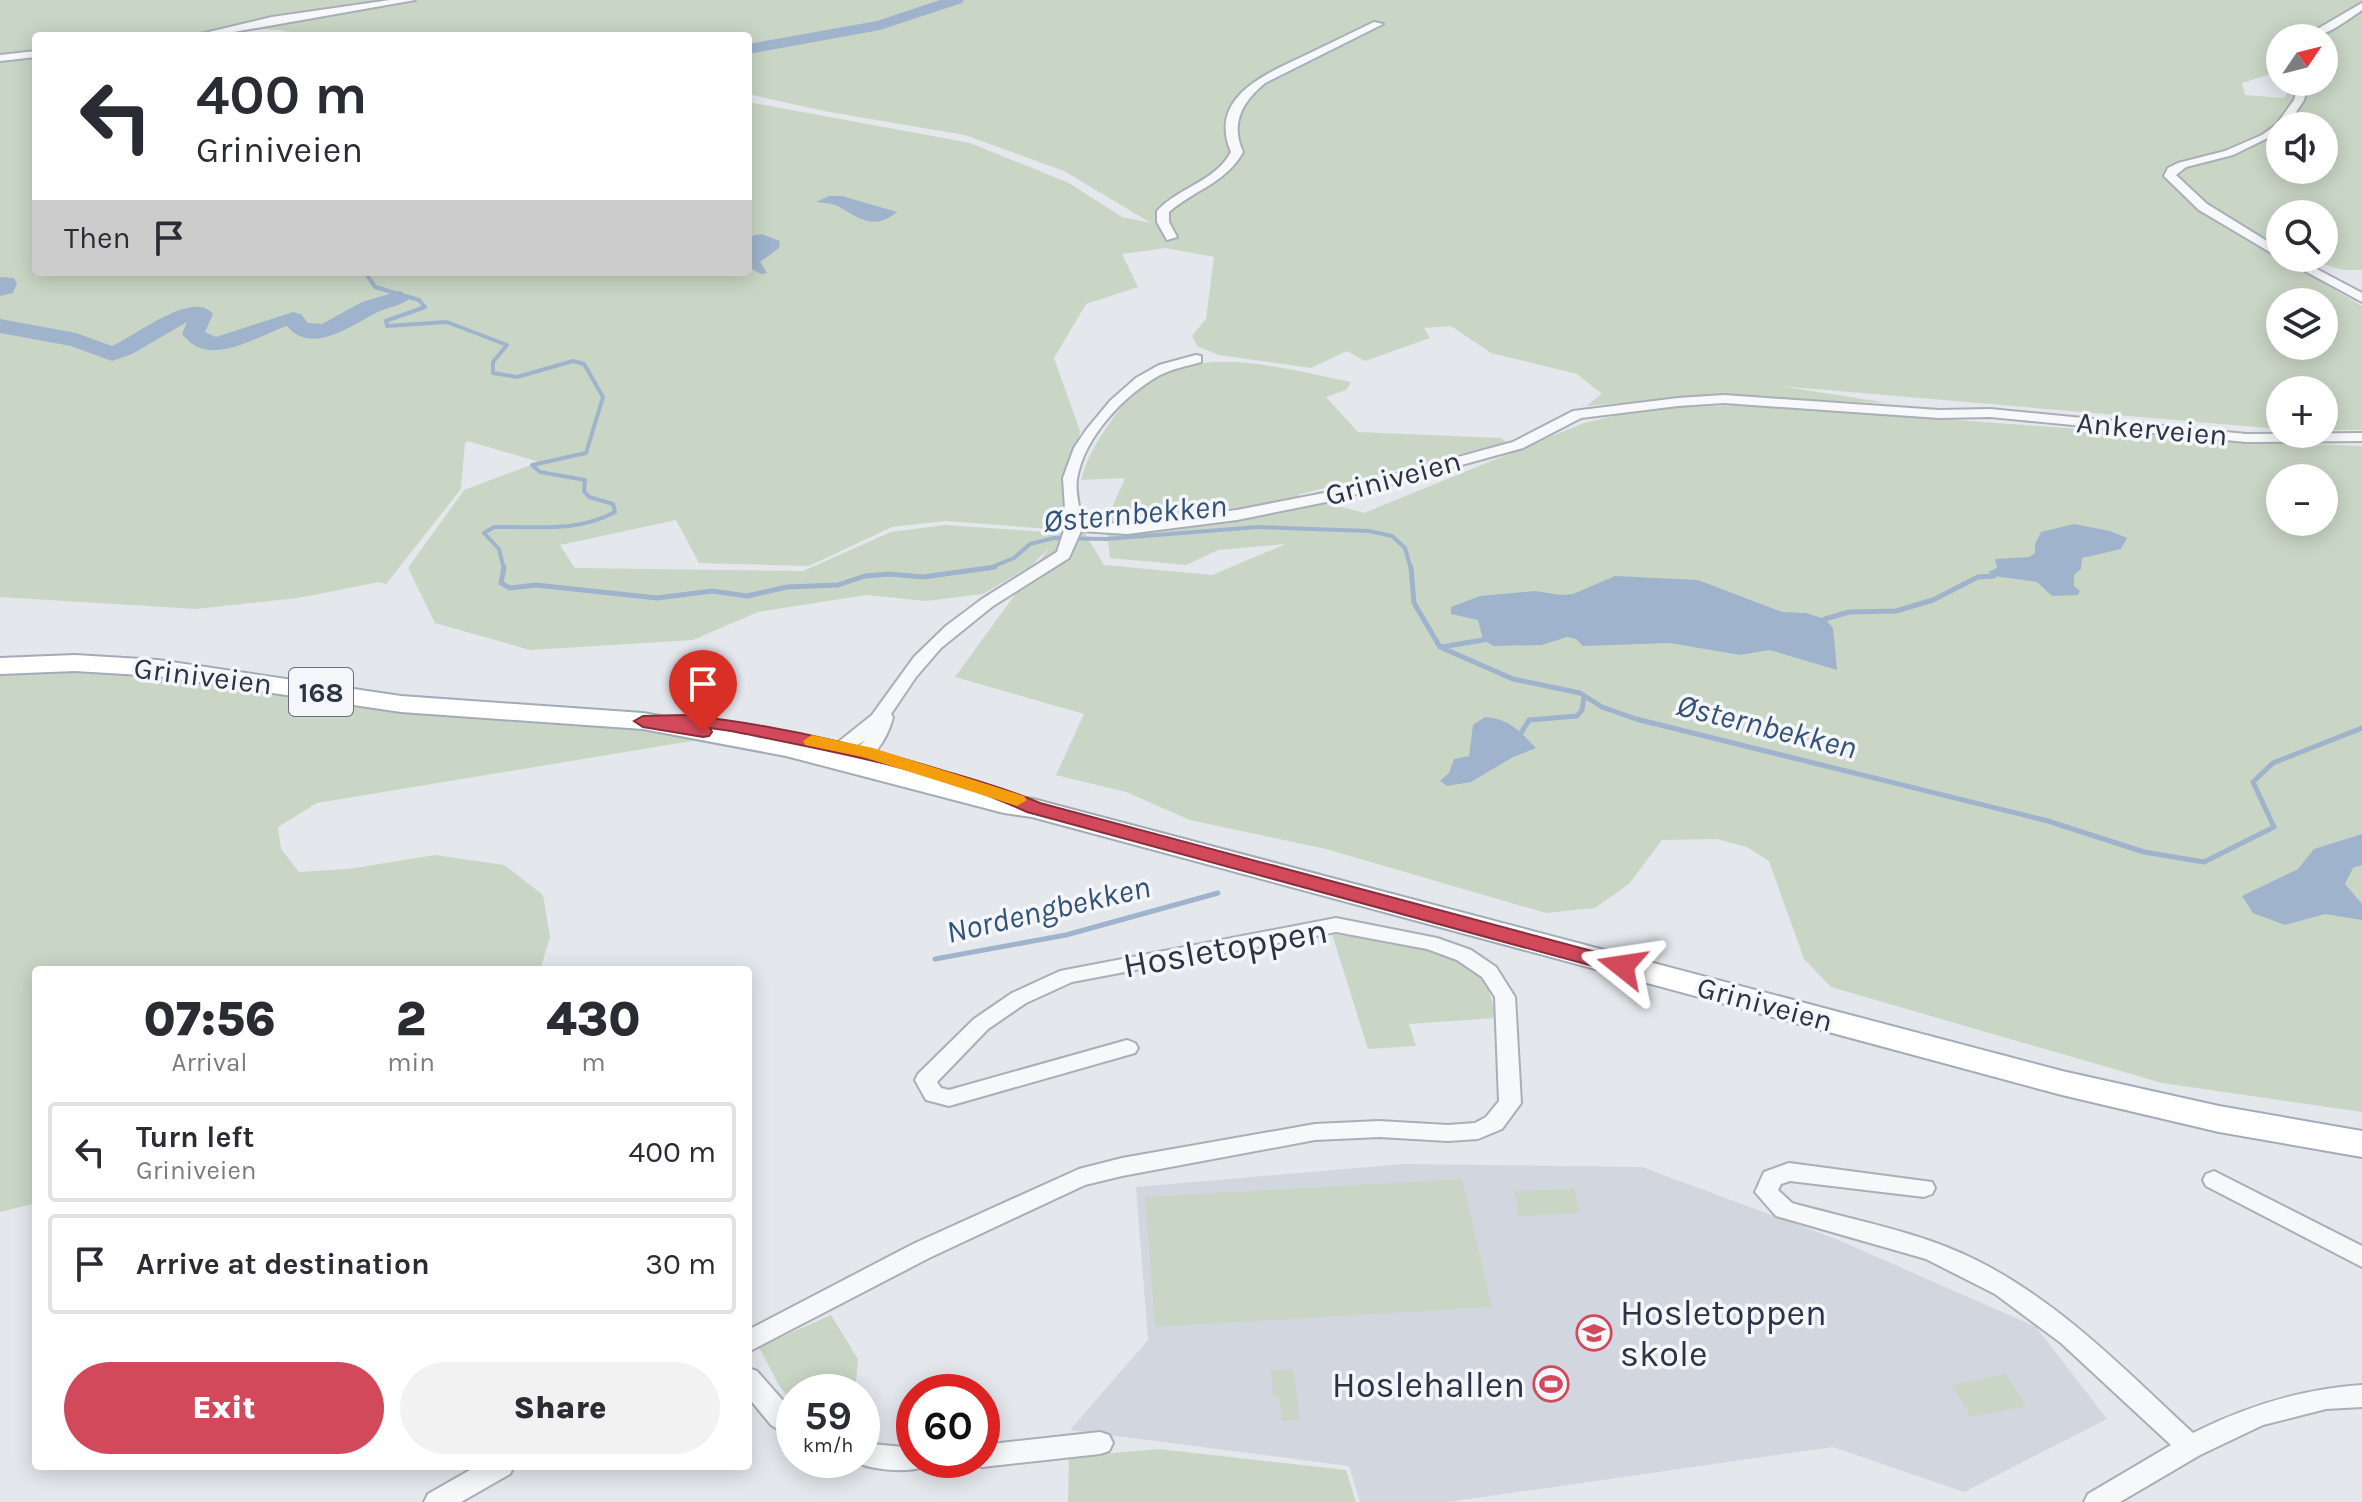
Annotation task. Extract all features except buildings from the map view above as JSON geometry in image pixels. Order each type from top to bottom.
[{"type":"main road","name":"Griniveien","points":[[0,666],[75,663],[158,668],[401,704],[731,725],[852,754],[1004,804],[1033,808],[2062,1083],[2219,1119],[2362,1144]]},
{"type":"street","points":[[216,32],[272,20],[410,0]]},
{"type":"street","points":[[2336,24],[2362,6]]},
{"type":"street","points":[[1171,237],[1163,222],[1163,211],[1173,201],[1221,174],[1233,163],[1237,152],[1229,131],[1231,118],[1246,93],[1261,81],[1378,24]]},
{"type":"street","points":[[0,58],[32,54]]},
{"type":"street","points":[[2266,137],[2229,153],[2182,165],[2172,170],[2170,176],[2203,207],[2266,245]]},
{"type":"street","points":[[2313,272],[2362,298]]},
{"type":"street","points":[[852,754],[880,735],[885,714],[919,661],[977,607],[1063,555],[1074,534],[1070,479],[1094,428],[1118,400],[1155,372],[1196,359]]},
{"type":"street","name":"Griniveien","points":[[1074,534],[1237,515],[1331,496],[1437,465],[1500,451],[1578,414],[1600,410],[1724,399],[1939,414],[1990,413]]},
{"type":"street","name":"Ankerveien","points":[[1990,413],[2246,438],[2362,437]]},
{"type":"street","name":"Hosletoppen","points":[[752,1340],[921,1251],[1079,1178],[1122,1167],[1315,1132],[1379,1129],[1448,1133],[1478,1131],[1494,1123],[1510,1103],[1505,997],[1489,972],[1464,955],[1430,943],[1336,925],[1067,976],[1019,998],[981,1024],[926,1080],[929,1091],[937,1097],[949,1098],[1127,1048]]},
{"type":"street","points":[[1924,1188],[1789,1172],[1772,1178],[1766,1192],[1784,1210],[1931,1251],[1987,1278],[2039,1311],[2076,1341],[2190,1447]]},
{"type":"street","points":[[2214,1180],[2362,1257]]},
{"type":"street","points":[[752,1384],[776,1412]]},
{"type":"street","points":[[2097,1502],[2242,1420],[2277,1409],[2362,1396]]},
{"type":"street","points":[[1000,1454],[1100,1443]]},
{"type":"street","points":[[437,1502],[494,1470]]},
{"type":"shaded area","name":"Hosletoppen skole","points":[[1404,1164],[1642,1167],[1836,1239],[2036,1327],[2107,1419],[1964,1492],[1833,1447],[1448,1502],[1360,1502],[1349,1466],[1070,1430],[1148,1340],[1136,1187]]},
{"type":"green space","points":[[0,0],[2362,0],[2362,270],[2338,268],[2338,200],[2266,200],[2266,238],[2211,210],[2183,184],[2178,185],[2233,229],[2266,249],[2266,272],[2305,272],[2332,288],[2266,288],[2266,360],[2338,360],[2338,292],[2362,306],[2362,430],[2338,430],[2338,376],[2266,376],[2266,428],[1780,386],[1888,403],[1708,397],[1586,406],[1602,394],[1577,374],[1491,353],[1451,326],[1424,328],[1430,338],[1365,361],[1347,351],[1311,368],[1219,355],[1197,346],[1192,336],[1206,319],[1214,257],[1166,248],[1122,254],[1138,287],[1086,304],[1054,358],[1080,431],[1068,505],[1104,565],[1212,575],[1286,544],[1218,550],[1186,565],[1110,558],[1106,522],[1125,478],[1081,480],[1089,456],[1101,435],[1135,393],[1162,375],[1191,365],[1252,363],[1351,382],[1346,390],[1326,397],[1358,432],[1501,438],[1507,442],[1297,495],[1364,513],[1584,423],[1649,408],[1752,405],[2266,442],[2266,448],[2362,446],[2362,1112],[2162,1083],[1831,987],[1804,959],[1769,861],[1747,847],[1717,839],[1662,840],[1629,884],[1595,908],[1546,913],[1326,849],[1190,820],[1126,792],[1056,775],[1084,714],[955,677],[1049,548],[1032,565],[983,594],[926,601],[866,595],[758,612],[693,640],[530,650],[435,623],[408,568],[464,490],[539,462],[468,441],[465,443],[461,489],[386,584],[379,582],[298,598],[196,609],[0,597],[0,61],[32,57],[32,276],[752,276],[752,103],[970,143],[1069,183],[1122,217],[1151,223],[1064,171],[965,135],[824,111],[752,95],[752,32],[281,32],[290,31],[254,28],[220,32],[32,32],[32,53],[0,57]],"holes":[[[676,520],[699,563],[809,566],[892,527],[945,521],[1063,530],[1061,533],[945,525],[891,532],[803,571],[575,568],[560,545]]]},
{"type":"green space","points":[[57,664],[619,724],[704,739],[317,803],[278,827],[281,849],[299,872],[348,869],[435,855],[504,865],[543,895],[550,937],[541,966],[32,966],[32,1204],[0,1212],[0,667]]},
{"type":"green space","points":[[1332,934],[1413,947],[1453,960],[1484,982],[1496,1018],[1409,1024],[1416,1046],[1368,1049]]},
{"type":"green space","points":[[1462,1179],[1492,1307],[1155,1327],[1145,1197]]},
{"type":"green space","points":[[1574,1189],[1580,1213],[1519,1216],[1514,1191]]},
{"type":"green space","points":[[831,1315],[858,1359],[857,1374],[776,1374],[776,1380],[759,1347]]},
{"type":"green space","points":[[1293,1369],[1300,1419],[1282,1421],[1279,1396],[1274,1396],[1270,1371]]},
{"type":"green space","points":[[2006,1374],[2026,1406],[1971,1417],[1952,1385]]},
{"type":"green space","points":[[1159,1449],[1346,1470],[1356,1502],[1068,1502],[1069,1457]]},
{"type":"water","points":[[829,196],[842,196],[897,212],[882,221],[869,221],[835,205],[816,202]]},
{"type":"water","points":[[761,234],[780,241],[779,248],[760,262],[767,273],[761,274],[752,269],[752,236]]},
{"type":"water","points":[[2074,524],[2110,531],[2127,538],[2121,549],[2082,558],[2081,569],[2074,575],[2074,586],[2080,591],[2078,595],[2052,596],[2037,582],[1994,576],[1988,572],[1997,568],[1995,559],[2029,557],[2035,553],[2035,544],[2041,532]]},
{"type":"water","points":[[1615,576],[1698,580],[1782,612],[1806,613],[1825,619],[1833,628],[1837,670],[1770,650],[1740,655],[1670,643],[1583,646],[1576,639],[1567,637],[1542,645],[1494,646],[1483,640],[1478,620],[1451,614],[1451,607],[1480,596],[1535,591],[1573,594]]},
{"type":"water","points":[[1485,717],[1507,723],[1536,748],[1513,757],[1471,782],[1447,786],[1440,781],[1449,773],[1454,759],[1469,756],[1473,725]]},
{"type":"water","points":[[2362,834],[2362,865],[2353,868],[2345,884],[2362,904],[2362,920],[2325,914],[2285,925],[2253,913],[2242,896],[2298,869],[2314,849]]},
{"type":"waterway","points":[[752,48],[880,25],[956,0]]},
{"type":"waterway","name":"Østernbekken","points":[[368,276],[375,287],[419,300],[425,307],[386,321],[387,326],[447,322],[507,345],[493,362],[493,373],[517,377],[573,361],[584,364],[603,397],[586,453],[532,465],[540,472],[585,480],[584,491],[589,497],[613,504],[615,512],[571,526],[494,527],[484,533],[499,549],[504,568]]},
{"type":"waterway","points":[[0,283],[6,283],[5,288],[0,290]]},
{"type":"waterway","points":[[0,326],[76,340],[112,354],[176,319],[199,312],[202,314],[193,334],[204,341],[216,343],[229,342],[269,325],[293,319],[300,328],[319,332],[341,324],[370,307],[400,297]]},
{"type":"waterway","name":"Østernbekken","points":[[990,568],[1014,558],[1030,544],[1054,538],[1106,539],[1258,527],[1369,531],[1392,536],[1405,548],[1411,569]]},
{"type":"waterway","name":"Østernbekken","points":[[990,568],[995,567]]},
{"type":"waterway","name":"Østernbekken","points":[[1411,567],[1414,603],[1440,647],[1513,679],[1580,693],[1602,707],[1636,719],[2048,821],[2144,852],[2204,862],[2274,827],[2253,782],[2273,763],[2362,728]]},
{"type":"waterway","name":"Østernbekken","points":[[504,568],[501,583],[510,588],[536,585],[657,598],[712,591],[747,596],[787,587],[838,585],[865,576],[889,574],[923,577],[990,568]]},
{"type":"waterway","points":[[1825,619],[1849,612],[1896,611],[1933,600],[1978,577],[1994,576]]},
{"type":"waterway","points":[[1441,647],[1483,640]]},
{"type":"waterway","name":"Nordengbekken","points":[[1521,733],[1529,720],[1577,716],[1582,710],[1584,696]]},
{"type":"waterway","name":"Nordengbekken","points":[[935,959],[1066,935],[1218,893]]},
{"type":"slow traffic","points":[[812,741],[867,752],[1017,800]]},
{"type":"place","name":"Hosletoppen skole","points":[[1594,1333]]},
{"type":"place","name":"Hoslehallen","points":[[1551,1384]]},
{"type":"route","points":[[703,732],[643,721],[684,720],[731,725],[867,752],[1009,796],[1033,808],[1622,966]]}]
